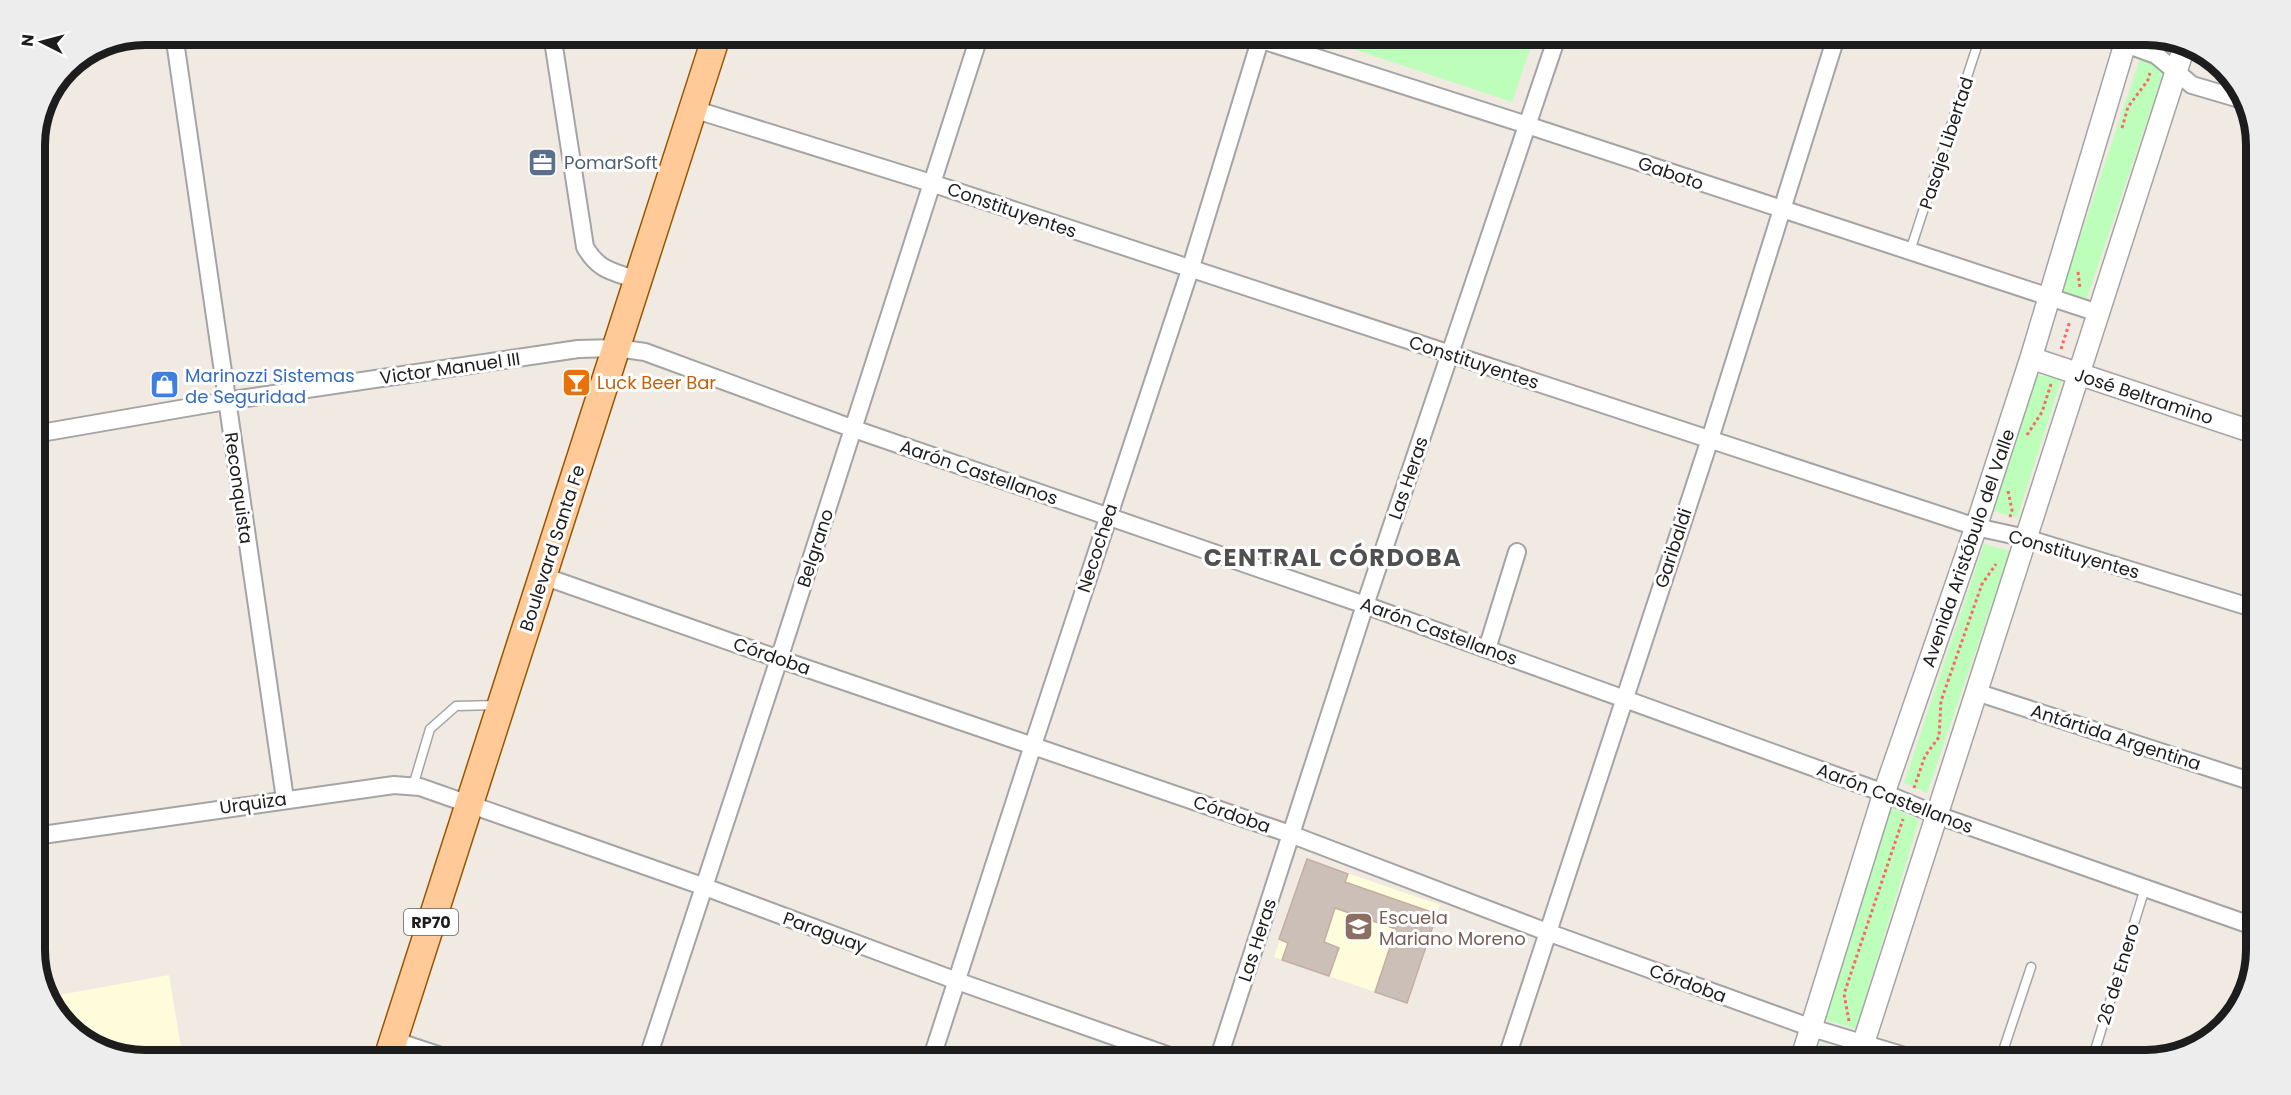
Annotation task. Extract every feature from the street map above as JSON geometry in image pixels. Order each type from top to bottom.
[{"type":"main road","name":"Boulevard Santa Fe","points":[[390,1050],[714,45]]},
{"type":"street","name":"Reconquista","points":[[176,45],[285,799]]},
{"type":"street","points":[[554,45],[585,247],[594,262],[606,269],[637,280]]},
{"type":"street","name":"Belgrano","points":[[650,1050],[854,429],[976,45]]},
{"type":"street","name":"Necochea","points":[[934,1050],[1190,270],[1259,45]]},
{"type":"street","name":"Gaboto","points":[[1285,45],[2098,313]]},
{"type":"street","name":"Las Heras","points":[[1221,1050],[1365,605],[1554,45]]},
{"type":"street","name":"Garibaldi","points":[[1509,1050],[1710,439],[1834,45]]},
{"type":"street","name":"Avenida Aristóbulo del Valle","points":[[1804,1050],[1884,793],[1976,527],[2031,358],[2124,45]]},
{"type":"street","points":[[2137,45],[2156,55],[2192,85],[2234,97]]},
{"type":"street","points":[[1855,1046],[1937,815],[2182,52]]},
{"type":"street","name":"Constituyentes","points":[[693,110],[931,183],[1976,527],[2026,538],[2246,606]]},
{"type":"street","name":"Victor Manuel III","points":[[45,432],[226,401],[578,349],[617,348]]},
{"type":"street","name":"Aarón Castellanos","points":[[617,348],[645,352],[854,429],[1365,605],[1884,793],[1937,815],[2246,923]]},
{"type":"street","name":"José Beltramino","points":[[2031,358],[2246,430]]},
{"type":"street","points":[[1487,649],[1517,552]]},
{"type":"street","name":"Córdoba","points":[[543,576],[1290,834],[1855,1046],[1873,1050]]},
{"type":"street","name":"Antártida Argentina","points":[[1976,692],[2246,780]]},
{"type":"street","name":"Urquiza","points":[[45,835],[394,785],[420,787],[470,804]]},
{"type":"street","name":"Paraguay","points":[[470,804],[1153,1050]]},
{"type":"lane","name":"Pasaje Libertad","points":[[1910,252],[1977,45]]},
{"type":"lane","points":[[413,786],[430,729],[456,706],[501,705]]},
{"type":"lane","name":"26 de Enero","points":[[2095,1050],[2145,888]]},
{"type":"lane","points":[[2003,1050],[2031,967]]},
{"type":"path","points":[[2122,128],[2128,107],[2148,80],[2156,55]]},
{"type":"path","points":[[2026,437],[2042,412],[2081,288],[2078,269]]},
{"type":"path","points":[[1855,1046],[1844,994],[1925,756],[1939,737],[1941,701],[1982,584],[1996,565],[2012,510],[2007,485]]},
{"type":"shaded area","name":"Escuela Mariano Moreno","points":[[1307,859],[1440,905],[1407,1003],[1274,957]]},
{"type":"shaded area","points":[[169,975],[181,1050],[126,1048],[95,1037],[74,1021],[56,996]]},
{"type":"green space","points":[[1341,45],[1532,45],[1512,102]]},
{"type":"green space","points":[[2141,56],[2167,62],[2085,304],[2061,294]]},
{"type":"green space","points":[[2036,375],[2062,378],[2017,518],[1990,510]]},
{"type":"green space","points":[[1984,544],[2010,551],[1927,793],[1904,783]]},
{"type":"green space","points":[[1890,807],[1919,820],[1856,1029],[1826,1020]]},
{"type":"green space","points":[[1820,1044],[1838,1050],[1818,1050]]},
{"type":"building","name":"Escuela Mariano Moreno","points":[[1307,859],[1348,874],[1345,882],[1437,914],[1407,1003],[1375,992],[1396,929],[1335,908],[1324,942],[1339,948],[1329,976],[1282,960],[1288,943],[1279,939]]},
{"type":"place","name":"PomarSoft","points":[[543,162]]},
{"type":"place","name":"Luck Beer Bar","points":[[576,382]]},
{"type":"place","name":"Marinozzi Sistemas de Seguridad","points":[[164,385]]},
{"type":"place","name":"Escuela Mariano Moreno","points":[[1358,927]]},
{"type":"district","name":"CENTRAL CÓRDOBA","points":[[1333,557]]}]
